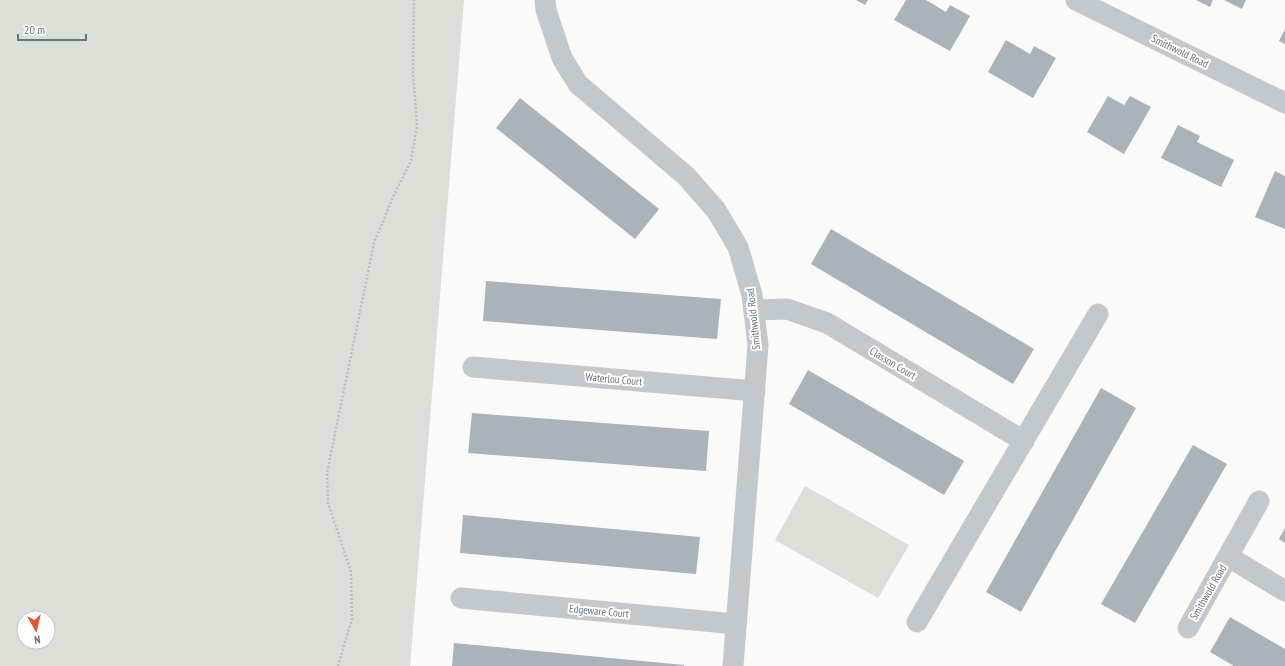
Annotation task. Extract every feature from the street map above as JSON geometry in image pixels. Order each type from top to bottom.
[{"type":"street","name":"Smithwold Road","points":[[545,0],[546,10],[562,58],[578,84],[686,176],[716,210],[738,247],[752,295],[758,345],[733,666]]},
{"type":"street","name":"Smithwold Road","points":[[1076,0],[1285,103]]},
{"type":"street","name":"Classon Court","points":[[754,310],[787,309],[827,323],[1024,441]]},
{"type":"street","points":[[917,622],[1098,314]]},
{"type":"street","name":"Waterlou Court","points":[[473,367],[754,391]]},
{"type":"street","name":"Smithwold Road","points":[[1188,628],[1259,501]]},
{"type":"street","name":"Smithwold Road","points":[[1229,557],[1285,591]]},
{"type":"street","name":"Edgeware Court","points":[[461,598],[736,624]]},
{"type":"path","points":[[338,666],[352,619],[351,572],[328,503],[327,473],[374,243],[393,197],[411,161],[417,126],[413,72],[414,0]]},
{"type":"shaded area","points":[[0,0],[464,0],[410,666],[0,666]]},
{"type":"shaded area","points":[[805,486],[909,545],[878,598],[775,540]]},
{"type":"building","points":[[856,0],[868,0],[865,5]]},
{"type":"building","points":[[906,0],[926,0],[946,12],[950,5],[970,16],[950,51],[894,20]]},
{"type":"building","points":[[1196,0],[1213,0],[1210,7]]},
{"type":"building","points":[[1224,0],[1246,0],[1242,9]]},
{"type":"building","points":[[1285,29],[1285,44],[1279,41]]},
{"type":"building","points":[[1006,40],[1030,54],[1034,46],[1056,58],[1033,98],[988,72]]},
{"type":"building","points":[[1108,96],[1124,105],[1130,96],[1151,107],[1124,154],[1087,132]]},
{"type":"building","points":[[520,98],[659,209],[635,239],[496,128]]},
{"type":"building","points":[[1178,125],[1200,136],[1197,142],[1234,160],[1221,187],[1161,158]]},
{"type":"building","points":[[1275,171],[1285,176],[1285,229],[1255,217]]},
{"type":"building","points":[[831,229],[1034,349],[1013,384],[811,264]]},
{"type":"building","points":[[486,281],[721,299],[717,339],[483,321]]},
{"type":"building","points":[[808,370],[964,461],[944,495],[789,404]]},
{"type":"building","points":[[1101,388],[1136,408],[1021,612],[986,592]]},
{"type":"building","points":[[472,413],[709,431],[706,471],[468,453]]},
{"type":"building","points":[[1193,445],[1227,464],[1135,623],[1101,604]]},
{"type":"building","points":[[463,515],[700,537],[696,574],[460,553]]},
{"type":"building","points":[[1285,528],[1285,543],[1279,539]]},
{"type":"building","points":[[1230,617],[1285,649],[1285,666],[1234,666],[1210,652]]},
{"type":"building","points":[[454,643],[684,665],[684,666],[452,666]]}]
